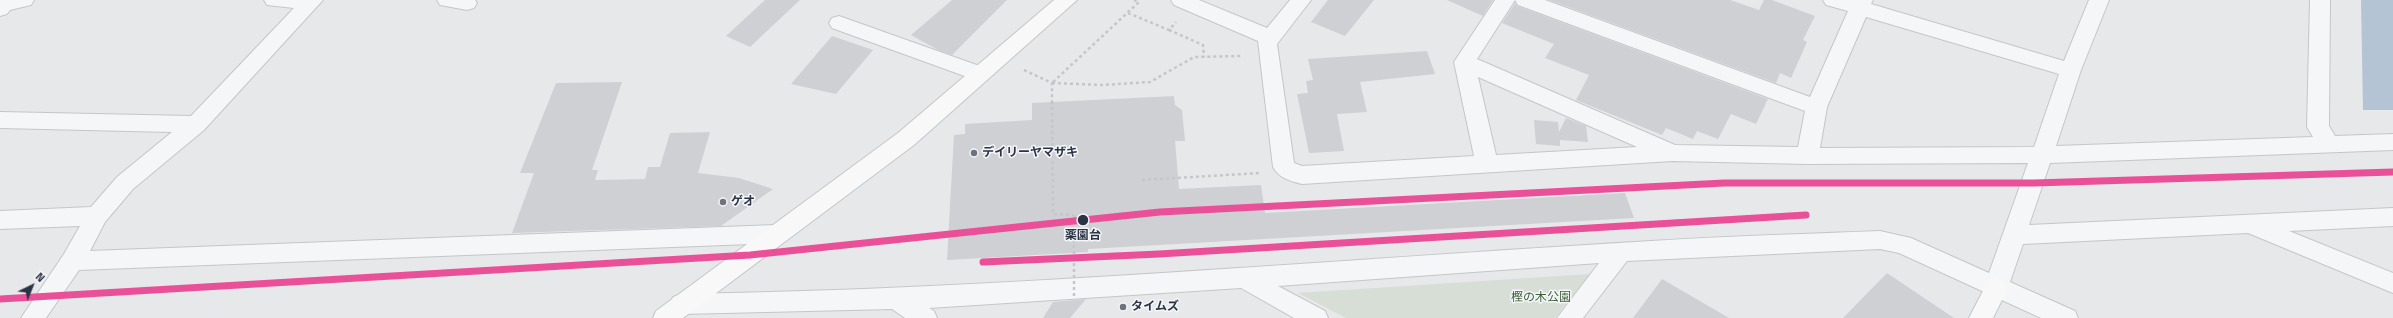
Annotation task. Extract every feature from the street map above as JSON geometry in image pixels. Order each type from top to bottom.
[{"type":"street","points":[[0,9],[3,5],[24,0]]},
{"type":"street","points":[[274,0],[312,1]]},
{"type":"street","points":[[447,0],[467,4]]},
{"type":"street","points":[[674,311],[906,139],[1066,0]]},
{"type":"street","points":[[1301,0],[1267,43],[1284,167],[1293,173],[1302,175],[1672,153],[1808,156],[2043,155],[2393,142]]},
{"type":"street","points":[[1487,164],[1464,62],[1505,0]]},
{"type":"street","points":[[1525,0],[1816,107]]},
{"type":"street","points":[[1833,0],[1862,4],[2071,70]]},
{"type":"street","points":[[1981,318],[1996,288],[2071,70],[2098,0]]},
{"type":"street","points":[[2320,0],[2318,127],[2330,145]]},
{"type":"street","points":[[33,318],[72,261],[97,216],[125,183],[196,124],[312,1]]},
{"type":"street","points":[[1808,156],[1816,107],[1862,4]]},
{"type":"street","points":[[1180,8],[1271,38]]},
{"type":"street","points":[[839,23],[981,74]]},
{"type":"street","points":[[1464,62],[1672,153]]},
{"type":"street","points":[[0,120],[196,124]]},
{"type":"street","points":[[0,220],[97,216]]},
{"type":"street","points":[[2013,235],[2251,225],[2393,217]]},
{"type":"street","points":[[2251,225],[2393,284]]},
{"type":"street","points":[[72,261],[776,234]]},
{"type":"street","points":[[674,311],[1247,280],[1621,252],[1880,240],[1903,245],[1996,288],[2066,318]]},
{"type":"street","points":[[1569,318],[1621,252]]},
{"type":"street","points":[[1247,280],[1316,318]]},
{"type":"street","points":[[894,298],[925,318]]},
{"type":"path","points":[[1074,296],[1074,215],[1053,214],[1052,83],[1139,2],[1134,0]]},
{"type":"path","points":[[1169,30],[1180,8]]},
{"type":"path","points":[[1128,13],[1203,45],[1204,57]]},
{"type":"path","points":[[1024,70],[1052,83],[1103,85],[1150,82],[1194,57],[1250,56]]},
{"type":"path","points":[[1142,180],[1267,173]]},
{"type":"path","points":[[1074,240],[1082,240]]},
{"type":"green space","name":"樫の木公園","points":[[1590,274],[1555,318],[1346,318],[1298,293]]},
{"type":"water","points":[[2361,0],[2393,0],[2393,110],[2363,110]]},
{"type":"building","points":[[765,0],[800,0],[750,47],[726,36]]},
{"type":"building","points":[[952,0],[1007,0],[952,55],[938,50],[911,35]]},
{"type":"building","points":[[1328,0],[1374,0],[1345,36],[1311,22]]},
{"type":"building","points":[[1447,0],[1493,0],[1483,16]]},
{"type":"building","points":[[1549,0],[1730,0],[1759,10],[1764,0],[1772,0],[1815,16],[1803,40],[1807,42],[1791,78],[1780,73],[1776,83]]},
{"type":"building","points":[[1515,3],[1517,6],[1768,99],[1756,124],[1731,114],[1718,139],[1697,131],[1693,139],[1666,128],[1662,135],[1576,100],[1589,75],[1545,58],[1554,44],[1502,23]]},
{"type":"building","points":[[832,36],[873,50],[836,94],[791,84]]},
{"type":"building","points":[[1427,51],[1435,74],[1360,82],[1367,112],[1337,114],[1344,151],[1309,153],[1297,94],[1308,93],[1306,81],[1313,80],[1308,59]]},
{"type":"building","points":[[622,82],[592,170],[598,170],[595,180],[645,179],[648,167],[660,167],[670,133],[710,132],[698,173],[739,178],[773,189],[721,226],[512,233],[534,173],[520,173],[556,83]]},
{"type":"building","points":[[1174,96],[1175,105],[1182,110],[1185,141],[1175,141],[1179,189],[1261,185],[1265,213],[1625,193],[1634,218],[1088,249],[1088,252],[947,260],[954,135],[965,134],[965,124],[1032,120],[1032,103]]},
{"type":"building","points":[[1566,118],[1586,126],[1588,142],[1560,140],[1560,146],[1536,144],[1534,120],[1558,122],[1559,132]]},
{"type":"building","points":[[1887,273],[1954,318],[1843,318]]},
{"type":"building","points":[[1662,279],[1729,318],[1633,318]]},
{"type":"building","points":[[1086,299],[1070,318],[1043,318],[1053,302]]},
{"type":"transit line","points":[[0,299],[750,255],[1160,212],[1724,183],[2034,183],[2393,172]]},
{"type":"transit line","points":[[983,262],[1159,254],[1806,215]]},
{"type":"place","name":"デイリーヤマザキ","points":[[974,153]]},
{"type":"place","name":"ゲオ","points":[[723,202]]},
{"type":"place","name":"薬園台","points":[[1083,220]]},
{"type":"place","name":"タイムズ","points":[[1123,307]]}]
